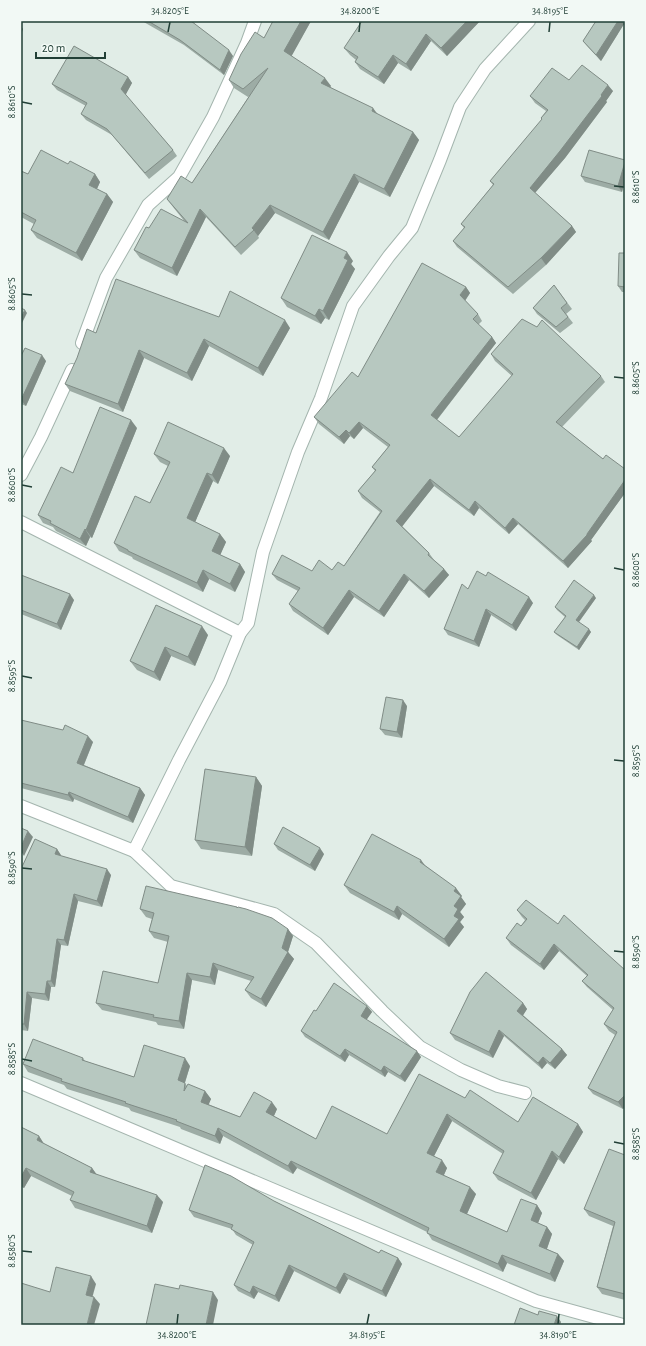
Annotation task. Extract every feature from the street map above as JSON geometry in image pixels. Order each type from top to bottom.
[{"type":"street","points":[[21,475],[41,437],[77,359],[106,278],[148,205],[179,177],[213,117],[247,43],[255,21]]},
{"type":"street","points":[[134,851],[220,682],[240,633],[248,623],[266,545],[298,452],[321,398],[353,306],[389,256],[412,228],[460,107],[485,69],[529,21]]},
{"type":"street","points":[[21,522],[240,633]]},
{"type":"street","points":[[21,806],[134,851],[171,886],[274,914],[316,943],[372,1001],[420,1047],[461,1070],[498,1086],[526,1093]]},
{"type":"street","points":[[21,1083],[536,1301],[623,1325]]},
{"type":"building","points":[[148,21],[191,21],[229,50],[220,70],[180,40]]},
{"type":"building","points":[[273,21],[301,21],[284,51],[325,78],[321,83],[373,108],[372,111],[413,132],[384,189],[354,174],[323,232],[270,205],[252,228],[254,230],[235,247],[200,209],[172,268],[134,250],[146,227],[149,228],[161,209],[188,223],[167,199],[181,176],[192,183],[268,68],[243,89],[229,80],[241,54],[255,32],[264,38]]},
{"type":"building","points":[[362,21],[467,21],[441,48],[426,34],[406,64],[393,55],[378,77],[355,62],[358,57],[344,48]]},
{"type":"building","points":[[596,21],[618,21],[596,55],[583,41]]},
{"type":"building","points":[[74,46],[128,77],[121,89],[173,150],[145,173],[107,129],[81,114],[87,103],[52,84]]},
{"type":"building","points":[[582,65],[608,85],[601,95],[602,96],[530,188],[572,226],[541,258],[508,287],[453,241],[465,227],[461,224],[494,184],[490,181],[548,110],[530,96],[552,68],[569,80]]},
{"type":"building","points":[[41,150],[68,164],[70,161],[95,174],[89,185],[107,194],[76,253],[31,230],[36,220],[21,212],[21,171],[28,174]]},
{"type":"building","points":[[589,150],[625,160],[618,186],[581,176]]},
{"type":"building","points":[[312,235],[347,252],[344,258],[348,260],[323,311],[319,309],[315,316],[281,298]]},
{"type":"building","points":[[619,253],[625,253],[625,287],[618,286]]},
{"type":"building","points":[[422,263],[466,287],[460,295],[478,314],[473,319],[492,337],[431,415],[459,437],[513,374],[491,354],[522,319],[537,327],[542,320],[601,376],[556,422],[603,459],[606,455],[625,469],[625,480],[587,535],[563,561],[513,518],[505,528],[475,501],[469,510],[430,479],[396,521],[429,553],[428,555],[444,569],[424,591],[404,574],[379,611],[349,590],[323,628],[289,604],[300,588],[272,574],[282,555],[312,571],[319,560],[332,570],[338,562],[344,566],[382,511],[358,491],[376,470],[372,467],[390,445],[359,422],[349,433],[346,430],[339,437],[314,417],[352,372],[358,377]]},
{"type":"building","points":[[116,279],[219,317],[230,291],[285,320],[258,368],[204,339],[187,373],[139,350],[118,404],[65,384],[77,358],[87,329],[96,333]]},
{"type":"building","points":[[554,285],[567,303],[561,308],[568,317],[556,327],[533,308]]},
{"type":"building","points":[[21,308],[25,310],[21,317]]},
{"type":"building","points":[[25,348],[42,355],[21,400],[21,356]]},
{"type":"building","points":[[100,407],[131,420],[86,530],[85,529],[80,539],[50,523],[51,521],[38,515],[61,467],[73,473]]},
{"type":"building","points":[[168,422],[224,448],[212,475],[207,473],[187,518],[220,534],[212,551],[240,564],[230,584],[203,570],[197,583],[114,543],[135,496],[150,503],[170,462],[154,454]]},
{"type":"building","points":[[477,571],[486,576],[488,572],[529,597],[512,625],[486,609],[474,641],[444,629],[462,584],[468,589]]},
{"type":"building","points":[[21,575],[70,594],[57,624],[21,610]]},
{"type":"building","points":[[574,580],[594,595],[576,620],[589,629],[577,647],[554,632],[566,616],[555,607]]},
{"type":"building","points":[[156,605],[202,626],[188,657],[165,647],[154,672],[130,661]]},
{"type":"building","points":[[386,697],[403,700],[397,732],[380,729]]},
{"type":"building","points":[[21,720],[63,730],[65,725],[88,736],[77,763],[140,788],[128,817],[69,792],[68,795],[21,783]]},
{"type":"building","points":[[205,769],[256,777],[245,847],[195,840]]},
{"type":"building","points":[[283,827],[320,848],[310,865],[274,844]]},
{"type":"building","points":[[21,828],[28,831],[21,847]]},
{"type":"building","points":[[372,834],[421,860],[420,862],[456,888],[454,891],[461,896],[454,906],[458,909],[454,916],[459,919],[444,939],[397,906],[394,912],[344,885]]},
{"type":"building","points":[[35,839],[57,849],[55,854],[107,869],[97,901],[74,894],[64,940],[57,939],[51,981],[47,981],[45,994],[27,992],[24,1024],[21,1024],[21,869]]},
{"type":"building","points":[[146,886],[246,909],[272,918],[288,929],[282,948],[288,952],[261,999],[245,990],[254,977],[213,963],[210,977],[187,973],[179,1021],[153,1017],[154,1015],[96,1003],[103,971],[158,983],[169,936],[149,931],[154,913],[140,909]]},
{"type":"building","points":[[526,900],[558,924],[564,915],[625,970],[625,1095],[618,1102],[588,1088],[617,1032],[604,1024],[614,1008],[582,981],[588,975],[554,944],[540,964],[506,938],[517,923],[521,926],[527,919],[517,910]]},
{"type":"building","points":[[486,972],[523,1003],[517,1011],[562,1049],[550,1063],[543,1057],[538,1063],[499,1030],[489,1052],[450,1033],[470,992]]},
{"type":"building","points":[[334,983],[367,1006],[361,1016],[417,1051],[400,1076],[384,1066],[381,1071],[345,1049],[340,1056],[301,1031]]},
{"type":"building","points":[[33,1039],[83,1058],[82,1060],[134,1077],[144,1045],[185,1058],[178,1080],[185,1083],[184,1091],[188,1084],[205,1091],[201,1102],[240,1117],[254,1092],[272,1102],[266,1112],[316,1139],[332,1106],[387,1134],[419,1074],[465,1098],[470,1090],[518,1122],[533,1097],[578,1124],[559,1157],[552,1151],[531,1193],[493,1173],[504,1151],[447,1114],[427,1153],[442,1160],[436,1172],[470,1187],[460,1211],[507,1232],[521,1199],[537,1205],[531,1220],[547,1227],[539,1246],[558,1254],[550,1274],[502,1255],[498,1264],[427,1233],[429,1228],[291,1161],[288,1166],[218,1128],[215,1136],[176,1121],[177,1120],[61,1081],[62,1079],[23,1064]]},
{"type":"building","points":[[21,1127],[39,1136],[37,1140],[92,1168],[90,1172],[157,1195],[147,1226],[70,1200],[74,1192],[26,1168],[21,1177]]},
{"type":"building","points":[[609,1149],[625,1155],[625,1294],[597,1287],[615,1222],[584,1209]]},
{"type":"building","points":[[205,1165],[231,1176],[274,1201],[379,1253],[381,1250],[398,1258],[382,1291],[344,1273],[336,1288],[289,1265],[275,1296],[253,1286],[250,1293],[234,1285],[254,1242],[231,1229],[233,1225],[189,1210]]},
{"type":"building","points":[[56,1267],[91,1276],[86,1295],[94,1297],[87,1325],[21,1325],[21,1283],[50,1292]]},
{"type":"building","points":[[155,1284],[179,1289],[180,1285],[213,1292],[206,1325],[146,1325]]},
{"type":"building","points":[[520,1308],[538,1315],[539,1311],[557,1316],[554,1325],[514,1325]]}]
